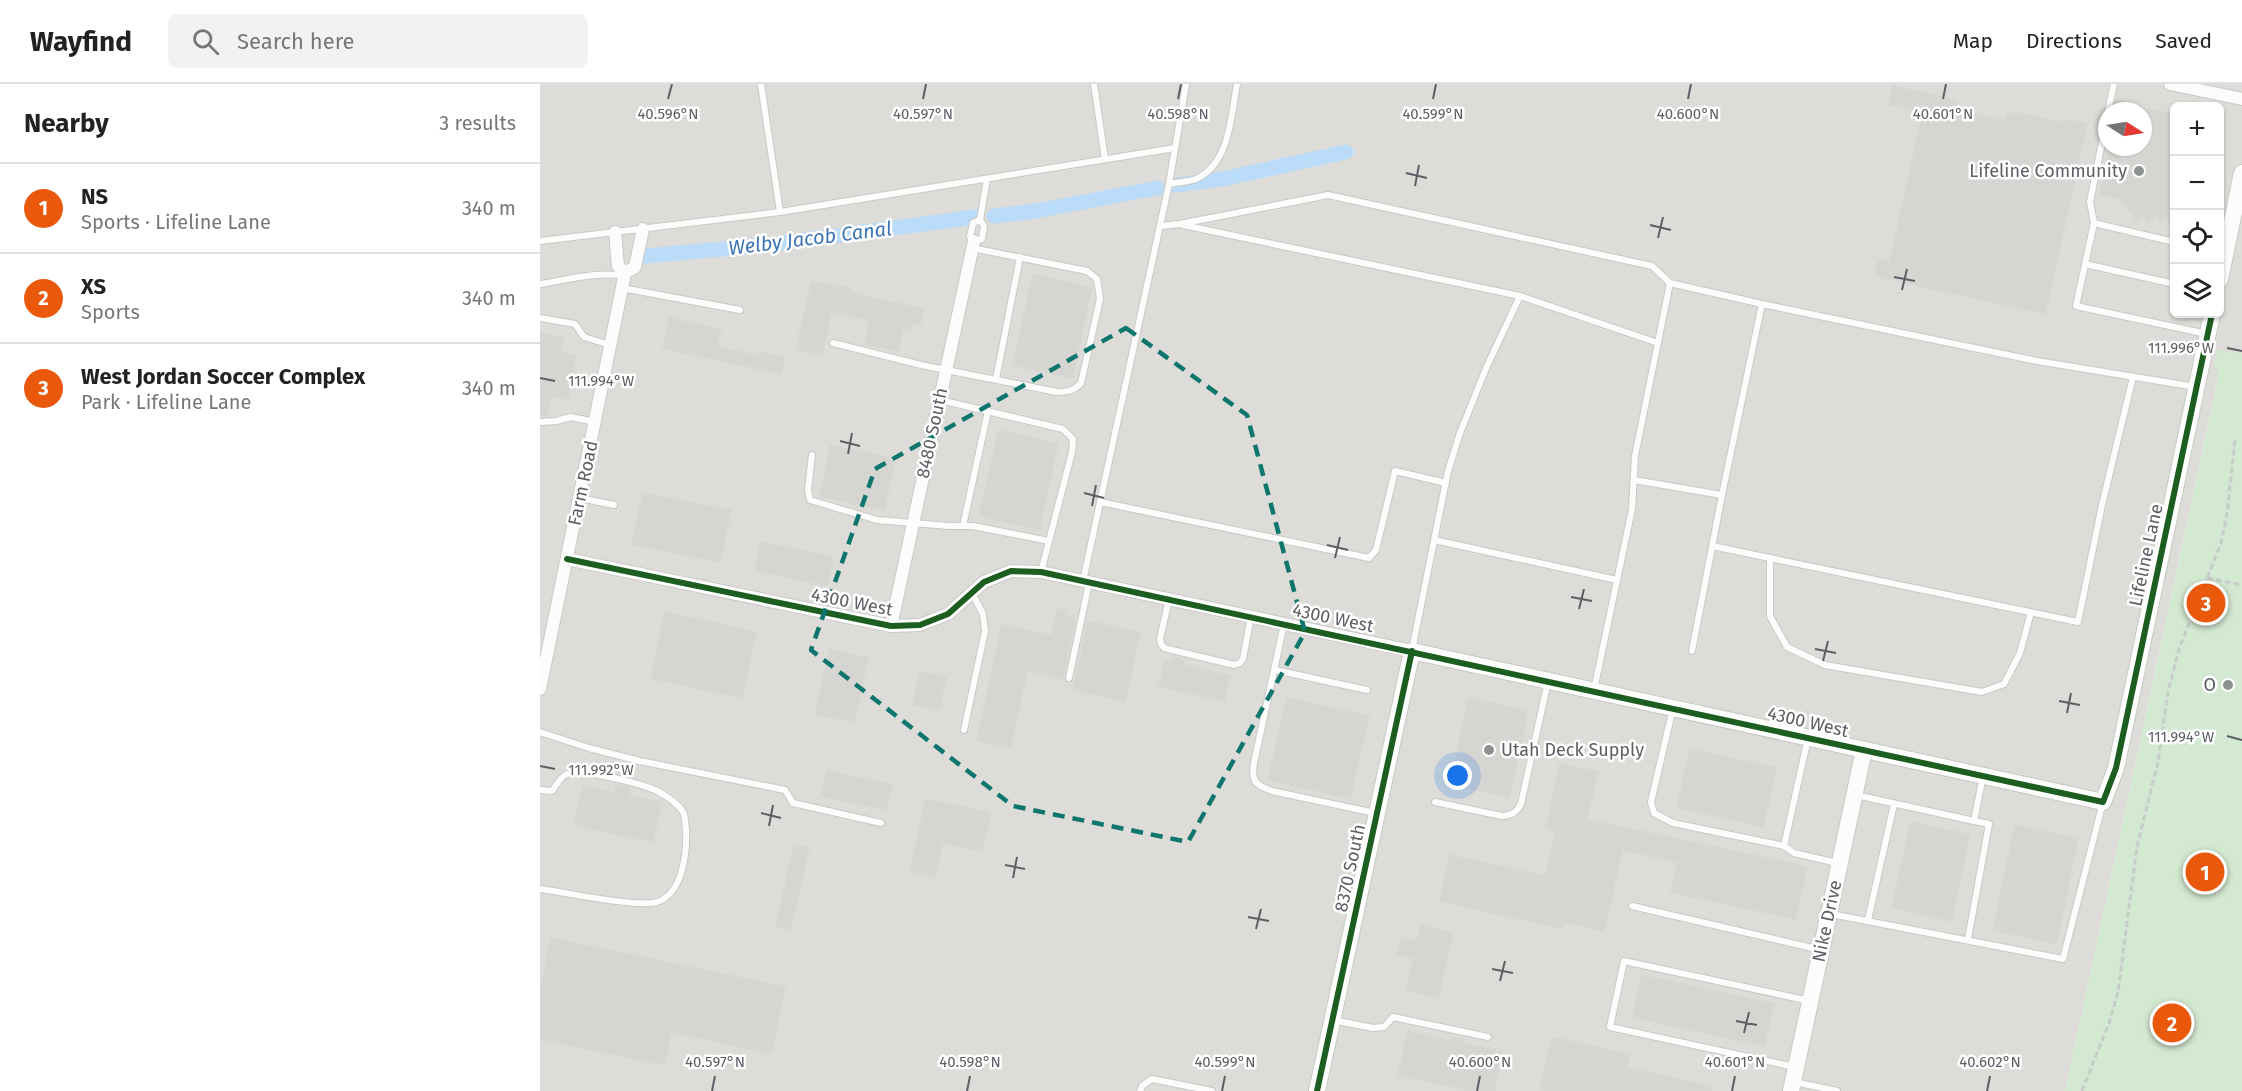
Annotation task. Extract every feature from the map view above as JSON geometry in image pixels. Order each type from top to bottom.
[{"type":"street","points":[[2170,84],[2242,99]]},
{"type":"street","points":[[2224,244],[2242,173]]},
{"type":"street","points":[[615,232],[618,266],[624,279],[635,267],[643,229]]},
{"type":"street","name":"8480 South","points":[[891,626],[973,245]]},
{"type":"street","name":"Farm Road","points":[[540,689],[624,279]]},
{"type":"street","name":"Lifeline Lane","points":[[2103,802],[2116,768],[2211,318]]},
{"type":"street","name":"4300 West","points":[[567,559],[891,626],[920,625],[948,614],[984,582],[1011,571],[1041,572],[2103,802]]},
{"type":"street","name":"8370 South","points":[[1320,1091],[1332,1020],[1412,651]]},
{"type":"street","name":"Nike Drive","points":[[1794,1080],[1864,750]]},
{"type":"lane","points":[[761,84],[780,212]]},
{"type":"lane","points":[[1094,84],[1105,159]]},
{"type":"lane","points":[[1069,678],[1100,502],[1169,184],[1186,84]]},
{"type":"lane","points":[[1169,184],[1196,179],[1212,167],[1226,142],[1237,84]]},
{"type":"lane","points":[[2110,102],[2114,84]]},
{"type":"lane","points":[[540,241],[780,212],[1175,148]]},
{"type":"lane","points":[[2099,156],[2090,202],[2094,223],[2076,306],[2208,334]]},
{"type":"lane","points":[[973,245],[982,238],[984,226],[980,219],[987,179]]},
{"type":"lane","points":[[1160,226],[1328,195],[1652,266],[1670,283],[1762,304],[2037,361],[2197,387]]},
{"type":"lane","points":[[973,245],[970,237],[973,223],[980,219]]},
{"type":"lane","points":[[2094,223],[2170,241]]},
{"type":"lane","points":[[1180,224],[1520,296],[1658,343]]},
{"type":"lane","points":[[833,343],[921,365],[946,368],[1057,392],[1068,392],[1075,389],[1081,382],[1100,299],[1099,285],[1092,273],[973,245]]},
{"type":"lane","points":[[996,379],[1020,257]]},
{"type":"lane","points":[[2085,264],[2170,283]]},
{"type":"lane","points":[[540,284],[610,275],[740,310]]},
{"type":"lane","points":[[1594,691],[1632,509],[1635,456],[1670,283]]},
{"type":"lane","points":[[1412,651],[1446,483],[1464,423],[1487,366],[1520,296]]},
{"type":"lane","points":[[1692,651],[1762,304]]},
{"type":"lane","points":[[540,318],[574,324],[584,337],[610,346]]},
{"type":"lane","points":[[1712,546],[2078,622],[2102,505],[2133,377]]},
{"type":"lane","points":[[940,400],[1063,429],[1072,438],[1072,452],[1041,572]]},
{"type":"lane","points":[[963,526],[988,411]]},
{"type":"lane","points":[[540,422],[571,417],[596,422]]},
{"type":"lane","points":[[812,455],[808,490],[810,500],[877,520],[973,526],[1049,541]]},
{"type":"lane","points":[[1100,502],[1369,558],[1376,550],[1395,471],[1446,483]]},
{"type":"lane","points":[[1634,480],[1722,495]]},
{"type":"lane","points":[[580,498],[614,505]]},
{"type":"lane","points":[[1434,540],[1617,579]]},
{"type":"lane","points":[[1770,559],[1770,616],[1786,647],[1825,665],[1982,692],[2004,684],[2020,653],[2031,612]]},
{"type":"lane","points":[[964,730],[985,631],[983,614],[972,592]]},
{"type":"lane","points":[[1169,599],[1161,639],[1164,648],[1234,665],[1243,659],[1251,616]]},
{"type":"lane","points":[[1284,623],[1254,763],[1252,775],[1254,780],[1261,787],[1272,791],[1377,813]]},
{"type":"lane","points":[[1275,670],[1367,690]]},
{"type":"lane","points":[[1435,802],[1502,816],[1512,815],[1517,810],[1521,804],[1548,681]]},
{"type":"lane","points":[[1673,708],[1651,802],[1654,813],[1673,823],[1784,846],[1794,853],[1840,864]]},
{"type":"lane","points":[[540,732],[640,761],[785,790],[793,803],[881,823]]},
{"type":"lane","points":[[1784,846],[1808,738]]},
{"type":"lane","points":[[540,790],[552,791],[564,774],[579,771],[658,791],[675,803],[685,814],[686,846],[684,867],[676,884],[658,902],[631,902],[540,888]]},
{"type":"lane","points":[[1974,821],[1983,776]]},
{"type":"lane","points":[[1854,795],[1989,824],[1968,939]]},
{"type":"lane","points":[[1829,913],[2063,959],[2103,802]]},
{"type":"lane","points":[[1868,920],[1894,804]]},
{"type":"lane","points":[[1632,906],[1821,950]]},
{"type":"lane","points":[[1810,1001],[1624,962],[1610,1028],[1837,1091]]},
{"type":"lane","points":[[1332,1020],[1373,1028],[1384,1027],[1393,1017],[1488,1037]]},
{"type":"lane","points":[[1140,1091],[1142,1086],[1152,1079],[1212,1091]]},
{"type":"path","points":[[2082,1091],[2109,1023],[2118,992],[2137,846],[2158,762],[2170,681],[2189,621],[2217,556],[2224,529],[2235,439]]},
{"type":"path","points":[[2208,578],[2242,585]]},
{"type":"highlighted area","points":[[1126,328],[1247,415],[1305,632],[1188,842],[1013,806],[811,650],[875,469]]},
{"type":"shaded area","points":[[540,84],[2242,84],[2242,367],[2221,363],[2065,1091],[540,1091]]},
{"type":"green space","points":[[2217,350],[2242,353],[2242,1091],[2065,1091],[2219,374],[2214,364]]},
{"type":"building","points":[[1892,85],[1952,98],[1952,101],[1958,103],[1957,109],[2004,120],[2006,113],[2012,114],[2013,111],[2066,122],[2067,119],[2088,123],[2046,315],[1874,277],[1878,259],[1889,261],[1922,112],[1888,105]]},
{"type":"building","name":"Lifeline Community","points":[[2152,109],[2170,113],[2170,223],[2167,219],[2160,223],[2156,217],[2148,223],[2143,217],[2136,221],[2121,200],[2099,195],[2107,156],[2152,156]]},
{"type":"building","points":[[1032,273],[1093,287],[1073,379],[1012,366]]},
{"type":"building","points":[[811,280],[853,288],[852,293],[925,308],[921,325],[913,324],[911,330],[904,329],[899,352],[864,345],[869,321],[832,313],[823,356],[795,350]]},
{"type":"building","points":[[669,317],[722,329],[718,346],[759,355],[760,351],[785,356],[782,375],[662,349]]},
{"type":"building","points":[[540,332],[565,337],[562,351],[577,355],[574,369],[576,370],[568,400],[552,397],[548,416],[540,417]]},
{"type":"building","points":[[998,429],[1059,443],[1040,531],[978,517]]},
{"type":"building","points":[[830,444],[896,458],[885,511],[819,497]]},
{"type":"building","points":[[642,492],[732,510],[721,563],[631,545]]},
{"type":"building","points":[[760,541],[834,556],[828,587],[754,571]]},
{"type":"building","points":[[1057,608],[1069,610],[1068,616],[1076,618],[1064,680],[1028,672],[1011,749],[976,741],[1001,624],[1051,634]]},
{"type":"building","points":[[664,611],[757,631],[743,699],[650,679]]},
{"type":"building","points":[[1087,620],[1141,632],[1126,702],[1072,691]]},
{"type":"building","points":[[829,648],[869,657],[855,723],[814,715]]},
{"type":"building","points":[[1171,656],[1185,659],[1184,664],[1231,675],[1225,702],[1158,687],[1164,660],[1170,661]]},
{"type":"building","points":[[919,671],[947,676],[940,711],[912,705]]},
{"type":"building","points":[[1286,697],[1370,715],[1351,799],[1267,781]]},
{"type":"building","name":"Utah Deck Supply","points":[[1468,697],[1529,710],[1510,798],[1449,785]]},
{"type":"building","points":[[1689,748],[1777,767],[1764,828],[1676,808]]},
{"type":"building","points":[[1559,763],[1599,771],[1588,819],[1808,866],[1796,920],[1670,893],[1677,863],[1623,851],[1605,932],[1566,923],[1564,930],[1439,902],[1449,854],[1545,875],[1555,831],[1545,829]]},
{"type":"building","points":[[826,770],[893,784],[887,811],[820,797]]},
{"type":"building","points":[[616,784],[632,788],[630,795],[662,802],[654,843],[573,826],[582,785],[614,792]]},
{"type":"building","points":[[925,798],[992,812],[983,852],[943,844],[936,878],[909,872]]},
{"type":"building","points":[[1910,821],[1971,834],[1952,922],[1891,908]]},
{"type":"building","points":[[2014,824],[2079,838],[2057,945],[1992,931]]},
{"type":"building","points":[[793,844],[810,847],[791,931],[775,927]]},
{"type":"building","points":[[1420,925],[1454,932],[1439,999],[1405,991],[1412,959],[1396,955],[1400,937],[1416,941]]},
{"type":"building","points":[[550,937],[786,986],[772,1055],[672,1033],[665,1066],[540,1040],[540,986]]},
{"type":"building","points":[[1641,974],[1775,1003],[1765,1047],[1632,1018]]},
{"type":"building","points":[[1407,1030],[1451,1040],[1451,1037],[1463,1039],[1462,1042],[1503,1051],[1495,1091],[1468,1091],[1397,1076]]},
{"type":"building","points":[[1551,1036],[1631,1054],[1628,1067],[1713,1086],[1712,1091],[1539,1091]]},
{"type":"waterway","name":"Welby Jacob Canal","points":[[1176,185],[1222,179],[1346,152]]},
{"type":"waterway","name":"Welby Jacob Canal","points":[[994,216],[1036,211],[1157,188]]},
{"type":"waterway","name":"Welby Jacob Canal","points":[[645,256],[768,245],[975,217]]},
{"type":"cycle path","points":[[567,559],[891,626],[920,625],[948,614],[984,582],[1011,571],[1041,572],[2103,802],[2116,768],[2211,318]]},
{"type":"cycle path","points":[[1317,1091],[1412,651]]},
{"type":"place","name":"Lifeline Community","points":[[2139,171]]},
{"type":"place","name":"West Jordan Soccer Complex","points":[[2206,603]]},
{"type":"place","name":"O","points":[[2228,685]]},
{"type":"place","name":"Utah Deck Supply","points":[[1489,750]]},
{"type":"place","name":"NS","points":[[2205,872]]},
{"type":"place","name":"XS","points":[[2172,1023]]}]
